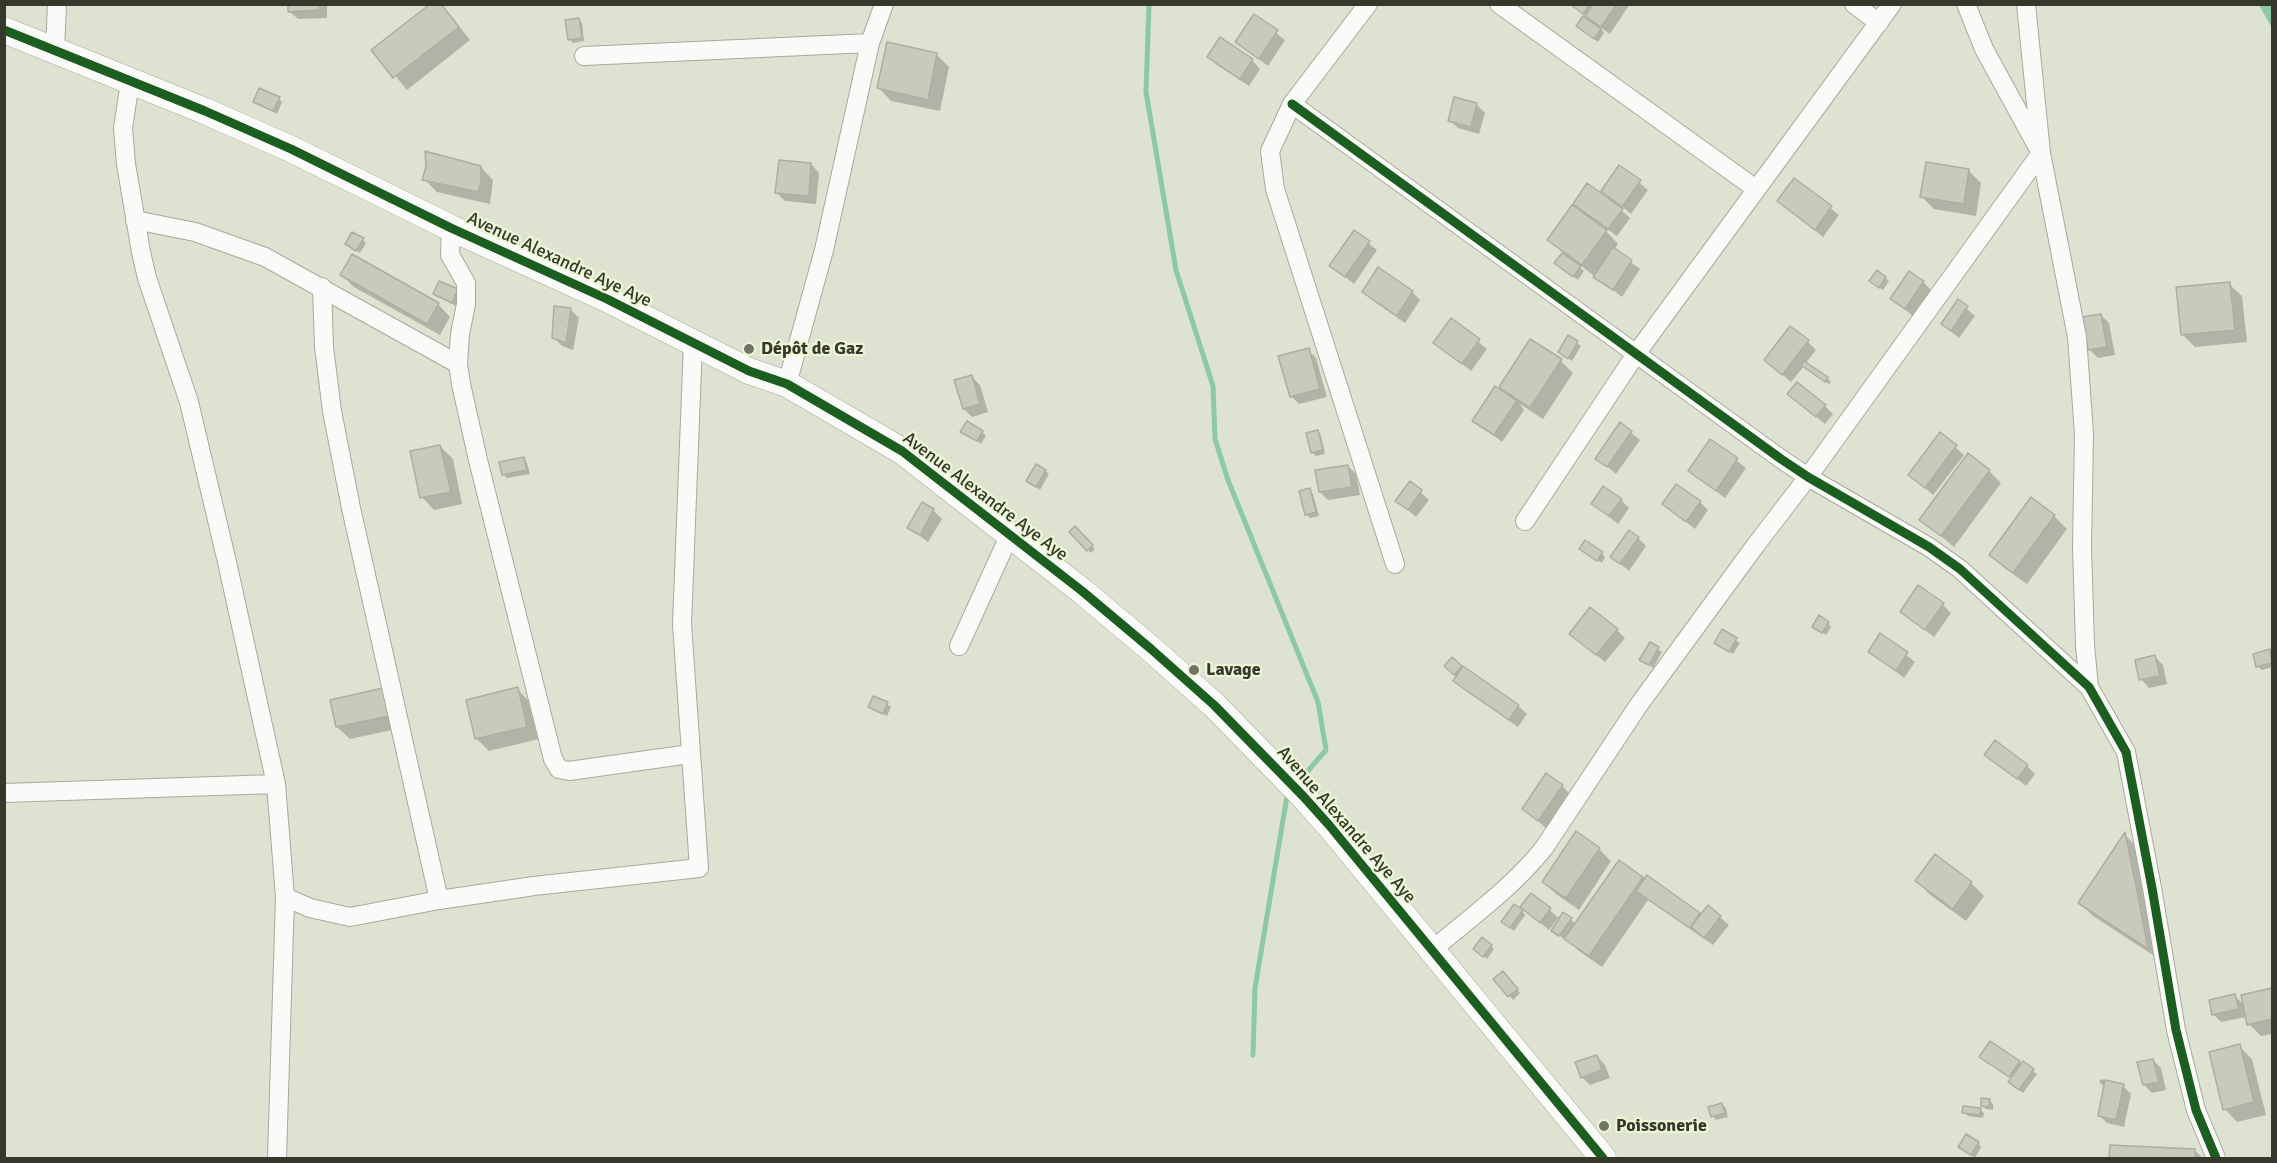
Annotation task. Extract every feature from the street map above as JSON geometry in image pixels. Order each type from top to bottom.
[{"type":"street","points":[[55,50],[57,4]]},
{"type":"street","points":[[787,384],[824,250],[870,43],[884,4]]},
{"type":"street","points":[[1368,4],[1292,104],[1270,151],[1275,189],[1395,564]]},
{"type":"street","points":[[1499,4],[1756,189]]},
{"type":"street","points":[[1854,4],[1879,23]]},
{"type":"street","points":[[1525,521],[1636,354],[1892,4]]},
{"type":"street","points":[[1966,4],[1984,49],[2041,153]]},
{"type":"street","points":[[2026,4],[2041,153],[2077,337],[2084,434],[2082,547],[2085,645],[2089,687]]},
{"type":"street","name":"Avenue Alexandre Aye Aye","points":[[4,30],[205,111],[291,149],[749,370],[787,384],[902,451],[1091,598],[1214,705],[1303,796],[1603,1158]]},
{"type":"street","points":[[584,56],[870,43]]},
{"type":"street","points":[[130,82],[123,128],[126,164],[147,278],[189,402],[276,784],[285,897],[277,1158]]},
{"type":"street","points":[[1292,104],[1808,477],[1929,547],[1960,569],[2089,687],[2126,752],[2176,1030],[2196,1110],[2216,1158]]},
{"type":"street","points":[[1432,950],[1499,894],[1539,854],[1638,706],[1808,477],[2041,153]]},
{"type":"street","points":[[135,220],[195,232],[265,257],[458,364]]},
{"type":"street","points":[[451,228],[450,255],[466,283],[466,304],[460,334],[458,364],[478,460],[554,759],[559,769],[569,771],[690,754]]},
{"type":"street","points":[[322,287],[324,347],[336,433],[439,900]]},
{"type":"street","points":[[285,897],[310,908],[350,917],[439,900],[534,886],[699,868],[682,624],[693,343]]},
{"type":"street","points":[[959,646],[1010,534]]},
{"type":"street","points":[[4,793],[276,784]]},
{"type":"shaded area","points":[[2259,5],[2272,5],[2272,28]]},
{"type":"building","points":[[288,4],[319,4],[320,10],[288,12]]},
{"type":"building","points":[[430,4],[441,4],[459,27],[393,78],[371,50]]},
{"type":"building","points":[[1570,4],[1590,4],[1583,14]]},
{"type":"building","points":[[1593,4],[1617,4],[1601,27],[1585,16]]},
{"type":"building","points":[[1254,14],[1278,30],[1259,59],[1235,42]]},
{"type":"building","points":[[1583,16],[1601,29],[1594,39],[1576,26]]},
{"type":"building","points":[[579,18],[582,38],[568,40],[565,20]]},
{"type":"building","points":[[1220,37],[1253,59],[1240,79],[1207,57]]},
{"type":"building","points":[[887,42],[937,53],[928,100],[877,88]]},
{"type":"building","points":[[259,88],[280,97],[273,111],[253,102]]},
{"type":"building","points":[[1454,97],[1477,103],[1471,127],[1448,121]]},
{"type":"building","points":[[425,151],[481,166],[481,182],[478,192],[422,180],[426,167]]},
{"type":"building","points":[[779,160],[811,163],[809,196],[775,193]]},
{"type":"building","points":[[1926,162],[1969,169],[1964,204],[1920,197]]},
{"type":"building","points":[[1619,165],[1641,180],[1622,207],[1601,191]]},
{"type":"building","points":[[1794,178],[1832,206],[1815,230],[1777,201]]},
{"type":"building","points":[[1587,183],[1623,209],[1608,229],[1573,204]]},
{"type":"building","points":[[1572,205],[1607,230],[1582,265],[1547,240]]},
{"type":"building","points":[[1354,230],[1370,241],[1345,277],[1329,266]]},
{"type":"building","points":[[352,232],[364,238],[356,251],[345,244]]},
{"type":"building","points":[[1613,247],[1632,260],[1613,290],[1593,277]]},
{"type":"building","points":[[1562,253],[1581,266],[1573,277],[1554,263]]},
{"type":"building","points":[[352,254],[439,303],[427,324],[340,275]]},
{"type":"building","points":[[1378,267],[1413,291],[1397,316],[1362,292]]},
{"type":"building","points":[[1877,270],[1886,277],[1879,288],[1869,281]]},
{"type":"building","points":[[1909,271],[1924,281],[1905,309],[1890,299]]},
{"type":"building","points":[[439,281],[458,289],[452,303],[433,294]]},
{"type":"building","points":[[2230,282],[2235,330],[2181,335],[2176,287]]},
{"type":"building","points":[[1958,299],[1968,306],[1951,331],[1941,324]]},
{"type":"building","points":[[554,306],[571,308],[566,343],[552,338]]},
{"type":"building","points":[[2101,314],[2107,347],[2088,350],[2082,317]]},
{"type":"building","points":[[1451,318],[1480,339],[1462,364],[1433,343]]},
{"type":"building","points":[[1790,326],[1809,340],[1782,375],[1764,360]]},
{"type":"building","points":[[1568,335],[1578,341],[1568,359],[1558,352]]},
{"type":"building","points":[[1530,339],[1562,359],[1530,408],[1499,387]]},
{"type":"building","points":[[1309,348],[1320,389],[1290,397],[1278,356]]},
{"type":"building","points":[[1804,361],[1828,377],[1825,382],[1801,365]]},
{"type":"building","points":[[972,375],[980,404],[963,409],[954,380]]},
{"type":"building","points":[[1797,382],[1826,405],[1816,417],[1787,394]]},
{"type":"building","points":[[1495,386],[1517,401],[1494,435],[1472,421]]},
{"type":"building","points":[[967,421],[983,431],[977,441],[960,432]]},
{"type":"building","points":[[1620,422],[1632,431],[1607,467],[1595,459]]},
{"type":"building","points":[[1318,430],[1323,450],[1311,453],[1306,433]]},
{"type":"building","points":[[1940,432],[1957,445],[1925,488],[1908,475]]},
{"type":"building","points":[[1710,439],[1738,458],[1716,491],[1688,471]]},
{"type":"building","points":[[440,445],[451,492],[420,498],[410,451]]},
{"type":"building","points":[[1968,453],[1990,470],[1941,536],[1919,520]]},
{"type":"building","points":[[524,457],[527,470],[502,475],[499,462]]},
{"type":"building","points":[[1036,464],[1046,470],[1036,487],[1026,481]]},
{"type":"building","points":[[1348,465],[1352,487],[1319,492],[1315,470]]},
{"type":"building","points":[[1410,481],[1422,490],[1408,510],[1395,501]]},
{"type":"building","points":[[1676,484],[1701,501],[1686,522],[1662,504]]},
{"type":"building","points":[[1603,486],[1622,499],[1609,516],[1591,504]]},
{"type":"building","points":[[1310,488],[1316,512],[1305,515],[1299,491]]},
{"type":"building","points":[[2031,497],[2055,515],[2013,573],[1989,555]]},
{"type":"building","points":[[922,502],[934,509],[920,535],[907,528]]},
{"type":"building","points":[[1075,526],[1093,545],[1087,551],[1069,532]]},
{"type":"building","points":[[1629,530],[1639,537],[1620,564],[1610,557]]},
{"type":"building","points":[[1585,540],[1603,552],[1597,561],[1579,549]]},
{"type":"building","points":[[1918,585],[1944,603],[1925,630],[1900,612]]},
{"type":"building","points":[[1590,607],[1618,629],[1596,655],[1569,634]]},
{"type":"building","points":[[1819,615],[1829,622],[1822,633],[1812,627]]},
{"type":"building","points":[[1722,629],[1737,638],[1729,652],[1714,643]]},
{"type":"building","points":[[1880,633],[1908,652],[1896,671],[1868,652]]},
{"type":"building","points":[[1650,642],[1659,647],[1649,665],[1639,660]]},
{"type":"building","points":[[2270,649],[2272,663],[2256,667],[2253,654]]},
{"type":"building","points":[[2155,655],[2160,676],[2139,680],[2135,660]]},
{"type":"building","points":[[1452,657],[1462,666],[1454,675],[1444,666]]},
{"type":"building","points":[[1463,666],[1519,705],[1509,720],[1453,681]]},
{"type":"building","points":[[518,687],[527,727],[475,739],[466,700]]},
{"type":"building","points":[[383,688],[389,716],[336,727],[330,700]]},
{"type":"building","points":[[873,696],[888,702],[883,714],[868,707]]},
{"type":"building","points":[[1995,740],[2028,765],[2017,779],[1984,755]]},
{"type":"building","points":[[1546,773],[1563,785],[1538,821],[1522,809]]},
{"type":"building","points":[[1576,831],[1600,848],[1566,898],[1542,882]]},
{"type":"building","points":[[2125,832],[2138,896],[2148,949],[2078,903]]},
{"type":"building","points":[[1935,854],[1972,882],[1953,909],[1915,881]]},
{"type":"building","points":[[1619,860],[1643,877],[1589,956],[1564,939]]},
{"type":"building","points":[[1647,875],[1700,913],[1690,928],[1636,891]]},
{"type":"building","points":[[1531,893],[1551,908],[1540,923],[1520,907]]},
{"type":"building","points":[[1514,904],[1523,910],[1510,928],[1501,922]]},
{"type":"building","points":[[1708,905],[1721,916],[1704,938],[1691,927]]},
{"type":"building","points":[[1563,912],[1572,918],[1559,936],[1551,931]]},
{"type":"building","points":[[1482,937],[1492,945],[1483,957],[1473,949]]},
{"type":"building","points":[[1503,971],[1518,989],[1508,997],[1493,979]]},
{"type":"building","points":[[2272,988],[2272,1019],[2247,1025],[2241,995]]},
{"type":"building","points":[[2235,994],[2239,1009],[2212,1015],[2209,1000]]},
{"type":"building","points":[[1990,1041],[2020,1061],[2009,1077],[1979,1057]]},
{"type":"building","points":[[2240,1044],[2254,1102],[2223,1110],[2209,1052]]},
{"type":"building","points":[[1597,1055],[1602,1070],[1581,1078],[1575,1062]]},
{"type":"building","points":[[2153,1059],[2159,1082],[2143,1085],[2137,1062]]},
{"type":"building","points":[[2023,1061],[2034,1069],[2019,1090],[2008,1082]]},
{"type":"building","points":[[2105,1080],[2124,1084],[2116,1120],[2098,1116]]},
{"type":"building","points":[[1981,1098],[1990,1099],[1989,1107],[1981,1106]]},
{"type":"building","points":[[1722,1103],[1725,1113],[1711,1117],[1708,1107]]},
{"type":"building","points":[[1963,1106],[1981,1108],[1980,1115],[1962,1113]]},
{"type":"building","points":[[1966,1134],[1979,1142],[1971,1155],[1958,1147]]},
{"type":"building","points":[[2110,1145],[2195,1149],[2195,1158],[2109,1158]]},
{"type":"waterway","points":[[1149,4],[1146,92],[1176,270],[1213,386],[1215,439],[1228,480],[1318,702],[1326,750],[1307,772]]},
{"type":"waterway","points":[[1253,1055],[1255,988],[1287,796]]},
{"type":"cycle path","points":[[4,30],[205,111],[291,149],[451,228],[607,299],[749,371],[787,384],[902,451],[1082,591],[1214,705],[1329,825],[1603,1158]]},
{"type":"cycle path","points":[[1292,104],[1781,459],[1929,547],[1960,569],[2089,687],[2126,752],[2176,1030],[2196,1110],[2216,1158]]},
{"type":"place","name":"Dépôt de Gaz","points":[[749,349]]},
{"type":"place","name":"Lavage","points":[[1194,670]]},
{"type":"place","name":"Poissonerie","points":[[1604,1126]]}]
